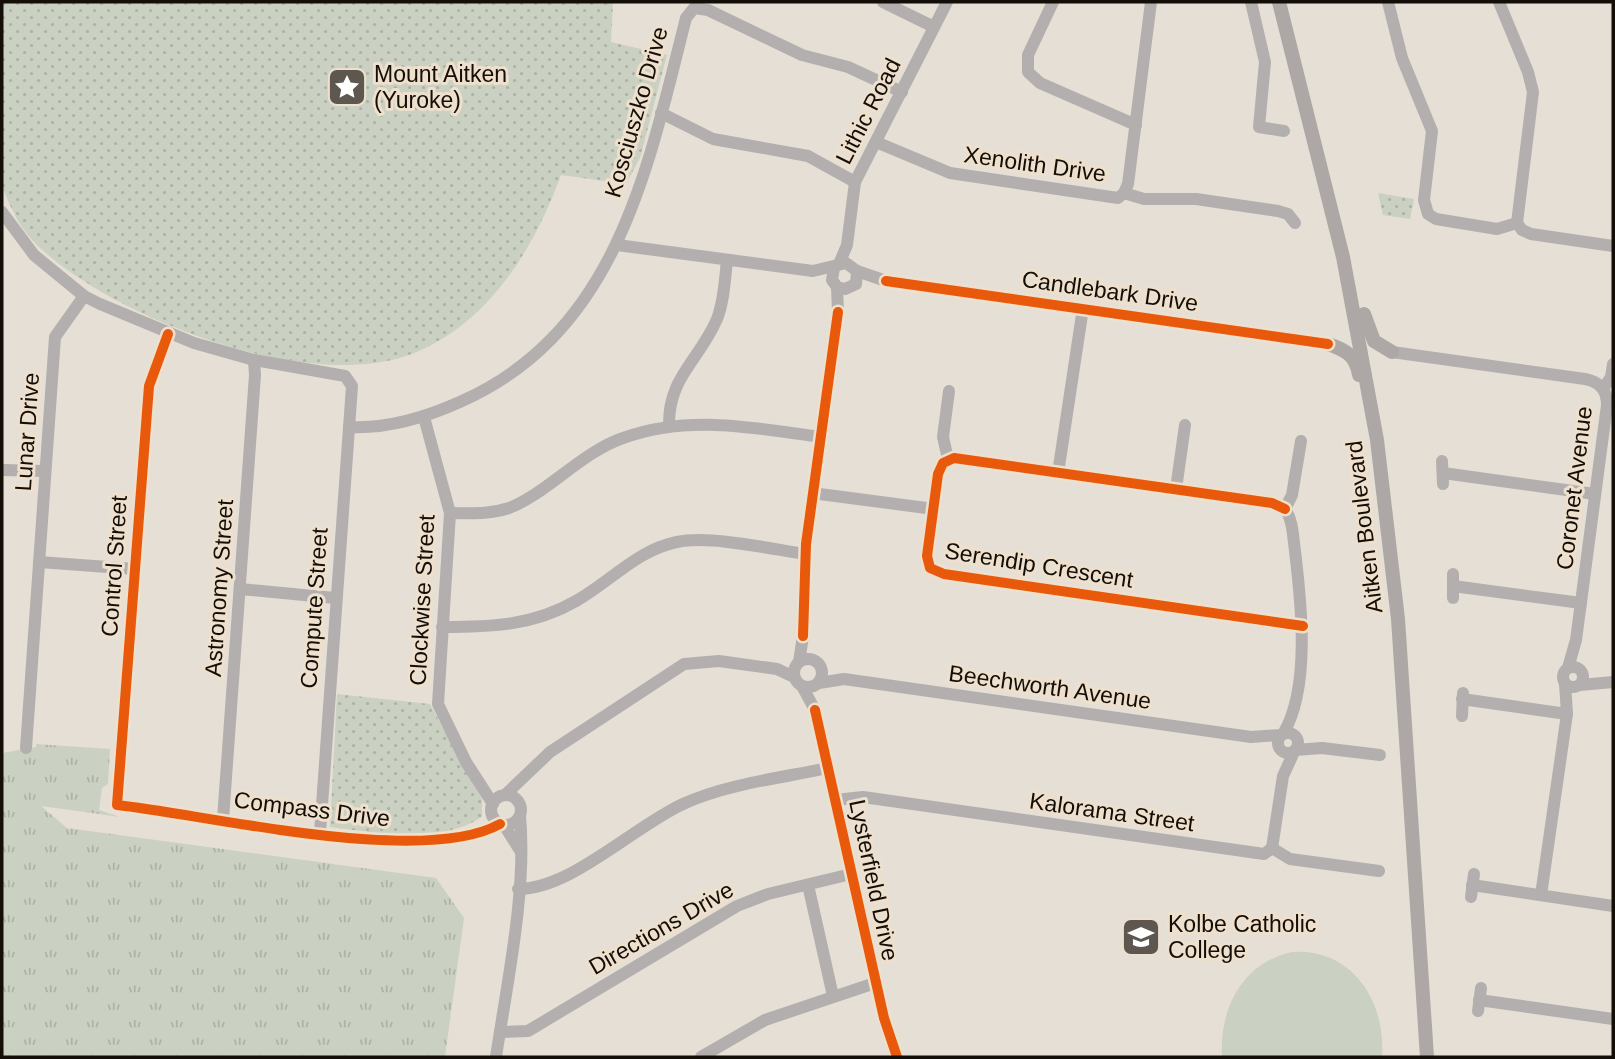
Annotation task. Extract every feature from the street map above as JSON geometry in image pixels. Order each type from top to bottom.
[{"type":"main road","name":"Aitken Boulevard","points":[[1279,2],[1343,257],[1368,385],[1383,484],[1398,619],[1427,1057]]},
{"type":"main road","points":[[1343,257],[1361,295],[1370,336],[1392,352]]},
{"type":"main road","points":[[1328,344],[1347,339],[1356,318]]},
{"type":"main road","points":[[1328,344],[1349,353],[1356,362],[1383,484]]},
{"type":"main road","points":[[1368,385],[1368,370],[1373,359],[1392,352]]},
{"type":"street","points":[[883,2],[934,27]]},
{"type":"street","name":"Lithic Road","points":[[845,276],[855,183],[947,2]]},
{"type":"street","points":[[1053,2],[1028,55],[1028,72],[1040,83],[1136,125]]},
{"type":"street","name":"Xenolith Drive","points":[[876,142],[950,173],[1118,198],[1124,194],[1128,184],[1151,2]]},
{"type":"street","points":[[1251,2],[1265,62],[1259,127],[1284,131]]},
{"type":"street","points":[[1388,2],[1402,58],[1432,131],[1424,200],[1428,214],[1436,219],[1497,229],[1517,223]]},
{"type":"street","points":[[1499,2],[1528,72],[1533,92],[1533,114],[1517,223],[1522,230],[1531,234],[1613,246]]},
{"type":"street","name":"Kosciuszko Drive","points":[[349,427],[380,426],[424,417],[499,382],[552,341],[588,297],[617,245],[648,161],[686,18],[694,8],[708,10],[802,55],[848,67],[902,92]]},
{"type":"street","points":[[661,113],[713,139],[808,156],[855,183]]},
{"type":"street","points":[[1124,194],[1144,199],[1185,198],[1278,211],[1296,223]]},
{"type":"street","points":[[3,218],[34,255],[84,296],[168,334],[254,360]]},
{"type":"street","name":"Candlebark Drive","points":[[617,245],[1328,344]]},
{"type":"street","points":[[670,426],[670,404],[676,383],[699,351],[719,315],[727,260]]},
{"type":"street","points":[[797,673],[803,636],[805,554],[845,276]]},
{"type":"street","name":"Lunar Drive","points":[[26,748],[55,337],[84,296]]},
{"type":"street","points":[[1058,473],[1083,309]]},
{"type":"street","name":"Control Street","points":[[117,806],[149,386],[168,334]]},
{"type":"street","name":"Coronet Avenue","points":[[1392,352],[1600,386],[1606,405],[1576,640],[1575,677],[1567,714],[1541,895]]},
{"type":"street","name":"Compute Street","points":[[254,360],[345,376],[352,386],[320,833]]},
{"type":"street","name":"Astronomy Street","points":[[223,819],[256,375],[254,360]]},
{"type":"street","points":[[1600,386],[1613,364]]},
{"type":"street","points":[[950,391],[943,437],[948,459],[1272,503],[1285,509],[1291,522],[1303,626],[1272,848],[1290,859],[1379,871]]},
{"type":"street","name":"Clockwise Street","points":[[424,417],[450,513],[438,704],[477,780],[498,801],[502,825]]},
{"type":"street","points":[[450,513],[485,514],[511,507],[622,438],[670,426],[721,424],[821,437]]},
{"type":"street","points":[[1176,489],[1185,425]]},
{"type":"street","points":[[1285,509],[1293,495],[1301,441]]},
{"type":"street","name":"Serendip Crescent","points":[[948,459],[938,474],[927,556],[928,563],[936,572],[1303,626]]},
{"type":"street","points":[[2,470],[44,471]]},
{"type":"street","points":[[1443,473],[1595,494]]},
{"type":"street","points":[[813,493],[934,509]]},
{"type":"street","points":[[442,627],[502,627],[526,622],[576,601],[643,554],[679,541],[702,540],[805,554]]},
{"type":"street","points":[[39,562],[135,569]]},
{"type":"street","points":[[1453,586],[1581,603]]},
{"type":"street","points":[[240,589],[335,598]]},
{"type":"street","points":[[803,636],[820,679]]},
{"type":"street","points":[[797,673],[813,660]]},
{"type":"street","points":[[470,834],[498,801],[550,752],[684,664],[719,661],[820,679]]},
{"type":"street","name":"Lysterfield Drive","points":[[797,673],[815,710],[876,983],[897,1057]]},
{"type":"street","points":[[1575,677],[1612,682]]},
{"type":"street","name":"Lysterfield Drive","points":[[815,710],[820,679]]},
{"type":"street","name":"Beechworth Avenue","points":[[820,679],[844,679],[1288,743]]},
{"type":"street","points":[[1462,716],[1463,696],[1567,714]]},
{"type":"street","points":[[1288,743],[1380,755]]},
{"type":"street","points":[[518,888],[549,885],[679,806],[702,796],[828,768]]},
{"type":"street","points":[[496,1057],[518,888],[520,809],[529,772]]},
{"type":"street","name":"Kalorama Street","points":[[836,804],[855,797],[1257,854],[1264,854],[1272,848]]},
{"type":"street","points":[[498,801],[520,809]]},
{"type":"street","name":"Compass Drive","points":[[117,806],[397,841],[470,834],[511,825],[520,809]]},
{"type":"street","points":[[502,825],[521,852]]},
{"type":"street","name":"Directions Drive","points":[[500,1032],[528,1031],[737,906],[851,874]]},
{"type":"street","points":[[808,884],[833,996]]},
{"type":"street","points":[[1472,885],[1613,906]]},
{"type":"street","points":[[701,1057],[765,1020],[876,983]]},
{"type":"street","points":[[1479,1000],[1613,1019]]},
{"type":"green space","points":[[2,2],[613,2],[611,42],[667,55],[640,158],[626,184],[561,175],[538,229],[523,255],[506,280],[465,323],[441,340],[414,353],[372,363],[323,364],[270,357],[163,323],[114,299],[71,273],[31,239],[16,218],[2,187]]},
{"type":"green space","points":[[1378,193],[1414,199],[1410,219],[1383,215]]},
{"type":"green space","points":[[337,694],[430,704],[482,799],[482,817],[465,826],[427,834],[388,834],[330,827]]},
{"type":"green space","points":[[36,744],[110,749],[108,784],[102,788],[99,810],[120,817],[41,806],[67,828],[436,878],[464,918],[445,1057],[2,1057],[2,753],[36,747]]},
{"type":"green space","points":[[1292,952],[1313,953],[1332,959],[1348,969],[1361,982],[1378,1016],[1382,1057],[1222,1057],[1225,1022],[1237,991],[1247,977],[1260,966]]},
{"type":"cycle path","points":[[886,281],[1328,344]]},
{"type":"cycle path","points":[[803,636],[806,544],[838,312]]},
{"type":"cycle path","points":[[168,334],[149,386],[117,805],[258,827],[369,840],[421,841],[465,836],[500,824]]},
{"type":"cycle path","points":[[1285,509],[1272,503],[954,458],[943,463],[938,474],[927,556],[930,568],[944,574],[1303,626]]},
{"type":"cycle path","points":[[815,710],[884,1018],[897,1057]]},
{"type":"place","name":"Mount Aitken (Yuroke)","points":[[347,87]]},
{"type":"place","name":"Kolbe Catholic College","points":[[1141,937]]}]
